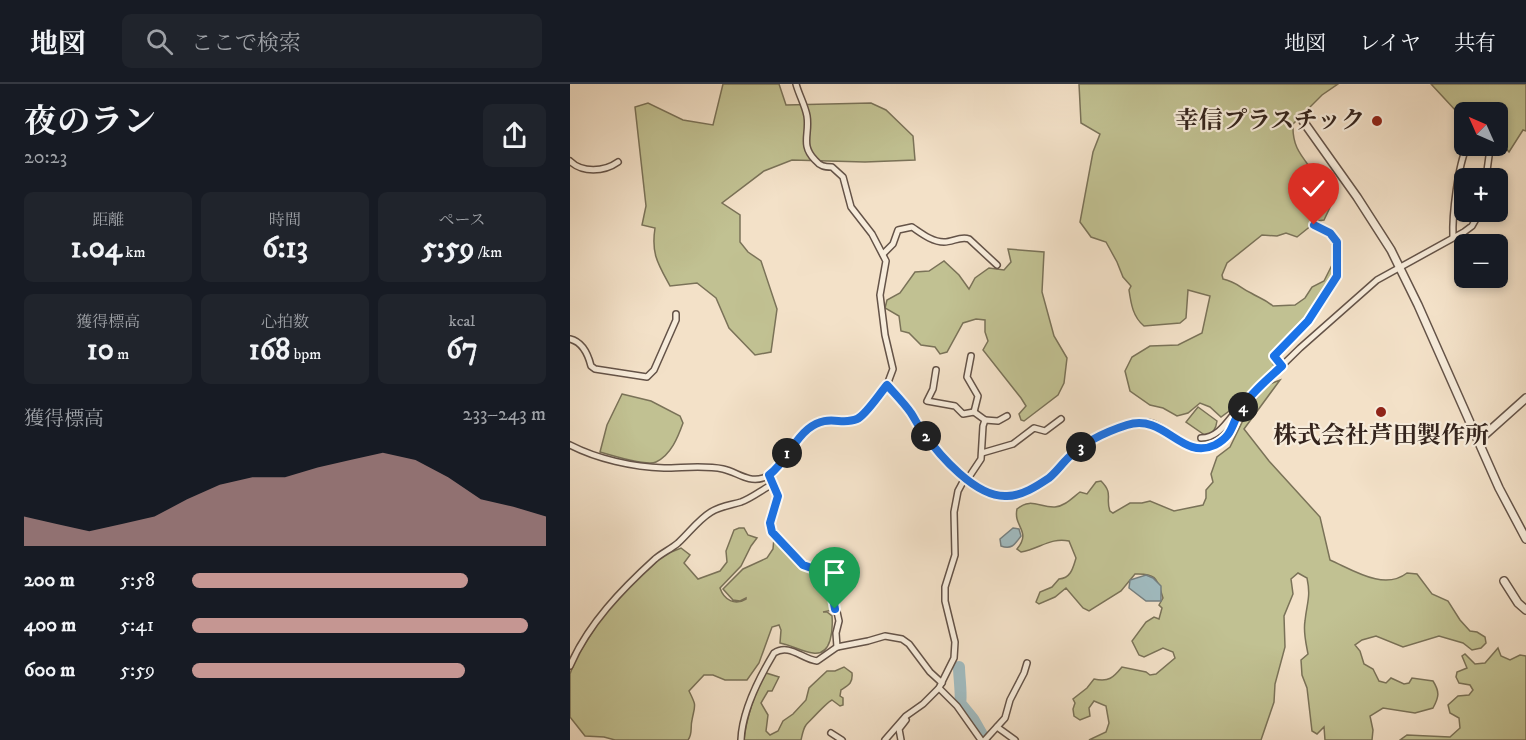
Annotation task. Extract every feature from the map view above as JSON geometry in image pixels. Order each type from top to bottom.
[{"type":"street","points":[[570,445],[601,456],[650,467],[723,469],[755,479],[769,475],[797,439],[810,427],[828,420],[848,421],[860,418],[887,385],[893,369],[885,335],[880,295],[886,266],[883,254],[872,234],[851,207],[843,177],[832,167],[819,165],[809,154],[806,148],[808,123],[806,110],[796,84]]},
{"type":"street","points":[[1303,121],[1391,250],[1418,305],[1499,488],[1526,539]]},
{"type":"street","points":[[1453,237],[1452,223],[1464,156]]},
{"type":"street","points":[[570,161],[576,167],[591,170],[612,167],[618,162]]},
{"type":"street","points":[[1201,438],[1212,436],[1220,431],[1237,410],[1240,410],[1282,366],[1351,301],[1377,280],[1472,226],[1474,222]]},
{"type":"street","points":[[1282,366],[1274,356],[1308,321],[1337,276],[1337,242],[1330,233],[1314,225]]},
{"type":"street","points":[[883,254],[893,244],[898,231],[912,227],[939,242],[964,237],[969,239],[997,266]]},
{"type":"street","points":[[570,339],[585,349],[591,366],[595,369],[647,376],[654,370],[676,320],[676,314]]},
{"type":"street","points":[[970,356],[968,377],[978,396],[974,412]]},
{"type":"street","points":[[936,370],[933,389],[927,401],[955,406],[963,414],[974,412],[985,420],[999,421],[1007,416]]},
{"type":"street","points":[[887,385],[911,412],[932,443],[966,479],[999,496],[1016,495],[1026,491],[1049,478],[1088,441],[1138,422],[1152,423],[1190,446],[1210,447],[1222,441],[1232,430],[1240,410]]},
{"type":"street","points":[[1478,441],[1526,398]]},
{"type":"street","points":[[982,453],[1013,444],[1034,428],[1045,431],[1061,419]]},
{"type":"street","points":[[885,740],[898,724],[923,704],[940,685],[954,658],[955,650],[945,601],[945,587],[955,555],[954,512],[958,491],[977,466],[982,453],[981,443],[985,420]]},
{"type":"street","points":[[769,475],[778,496],[770,523],[772,532],[803,565],[820,571],[830,580],[839,621],[836,633],[837,647]]},
{"type":"street","points":[[570,666],[575,654],[596,622],[627,585],[653,561],[681,541],[688,531],[710,513],[724,506],[742,502],[773,484]]},
{"type":"street","points":[[1504,581],[1518,603],[1526,610]]},
{"type":"street","points":[[741,740],[751,695],[774,653],[780,650],[792,650],[817,662],[837,647],[881,636],[902,639],[909,644],[983,740],[1005,718],[1010,700],[1027,663]]},
{"type":"street","points":[[901,740],[899,729],[910,713]]},
{"type":"street","points":[[997,727],[1015,740]]},
{"type":"street","points":[[831,734],[842,740]]},
{"type":"green space","points":[[723,84],[779,84],[786,105],[871,103],[886,110],[913,136],[915,160],[865,162],[792,160],[764,171],[722,203],[740,215],[740,242],[748,252],[761,261],[777,309],[771,352],[755,355],[729,328],[716,298],[697,283],[670,286],[656,258],[655,228],[642,225],[646,206],[635,107],[648,103],[683,120],[713,125]]},
{"type":"green space","points":[[1079,84],[1338,84],[1322,95],[1293,124],[1296,146],[1320,180],[1332,203],[1324,220],[1317,221],[1297,237],[1286,233],[1277,236],[1262,235],[1227,263],[1222,275],[1223,279],[1235,283],[1273,306],[1295,305],[1305,298],[1312,287],[1324,281],[1335,259],[1334,279],[1306,320],[1271,353],[1274,367],[1240,403],[1221,417],[1210,407],[1200,403],[1188,413],[1177,416],[1163,408],[1150,405],[1130,391],[1125,371],[1132,357],[1150,346],[1178,345],[1202,333],[1210,296],[1188,290],[1186,318],[1180,323],[1144,326],[1137,319],[1129,290],[1131,286],[1123,277],[1106,242],[1091,237],[1080,222],[1093,152],[1100,134],[1081,123]]},
{"type":"green space","points":[[1431,84],[1526,84],[1526,131],[1523,130],[1509,152],[1508,102],[1454,102],[1454,109]]},
{"type":"green space","points":[[1008,249],[1044,252],[1042,292],[1054,336],[1067,358],[1064,383],[1058,395],[1024,421],[1021,420],[1019,414],[1026,406],[983,350],[988,341],[985,320],[976,319],[963,323],[947,352],[940,354],[935,347],[921,345],[909,333],[901,331],[899,316],[885,308],[887,300],[900,293],[915,272],[929,271],[944,261],[959,275],[969,289],[975,278],[989,268],[1004,270],[1011,262]]},
{"type":"green space","points":[[1280,380],[1244,429],[1269,461],[1320,517],[1330,560],[1368,577],[1379,579],[1398,578],[1407,573],[1417,574],[1432,594],[1448,601],[1470,631],[1485,637],[1486,643],[1481,648],[1472,650],[1463,643],[1439,636],[1403,647],[1376,636],[1362,640],[1355,645],[1360,651],[1364,664],[1373,669],[1379,681],[1386,683],[1391,678],[1404,684],[1409,683],[1412,678],[1433,681],[1438,691],[1437,701],[1433,708],[1415,713],[1383,708],[1370,716],[1373,730],[1372,740],[1325,740],[1324,727],[1317,734],[1312,731],[1307,688],[1302,675],[1301,660],[1308,654],[1304,629],[1309,590],[1307,578],[1298,573],[1291,579],[1293,594],[1284,616],[1285,647],[1275,684],[1274,702],[1261,740],[1089,740],[1106,732],[1109,723],[1106,706],[1094,701],[1089,708],[1090,716],[1080,720],[1074,716],[1073,699],[1094,679],[1110,678],[1122,667],[1150,675],[1156,674],[1175,658],[1173,652],[1163,648],[1144,657],[1139,655],[1132,641],[1146,622],[1154,617],[1159,619],[1162,608],[1159,605],[1163,598],[1152,576],[1135,574],[1121,591],[1089,611],[1083,608],[1066,588],[1055,597],[1039,604],[1036,602],[1040,592],[1069,575],[1076,558],[1069,541],[1063,540],[1021,552],[1017,549],[1023,533],[1017,520],[1017,509],[1031,503],[1050,507],[1059,506],[1080,492],[1087,494],[1096,482],[1101,481],[1107,489],[1110,511],[1113,513],[1130,503],[1150,501],[1174,511],[1203,505],[1206,490],[1213,482],[1211,474],[1217,457],[1230,447],[1250,406],[1267,385]]},
{"type":"green space","points":[[622,394],[651,401],[680,416],[683,423],[676,440],[666,455],[656,462],[620,458],[600,452],[607,425]]},
{"type":"green space","points":[[1198,407],[1217,421],[1214,430],[1206,436],[1186,422]]},
{"type":"green space","points":[[744,528],[748,535],[757,538],[741,566],[720,588],[724,596],[734,602],[746,599],[733,600],[723,589],[743,569],[767,558],[773,549],[774,538],[804,568],[822,575],[828,581],[833,610],[823,612],[832,616],[828,646],[819,653],[813,653],[780,643],[779,625],[772,627],[759,663],[747,680],[725,680],[713,675],[704,675],[689,691],[695,706],[688,740],[615,740],[585,736],[570,717],[570,674],[576,658],[600,620],[626,589],[664,555],[681,548],[690,555],[684,563],[698,579],[720,571],[727,562],[726,551],[734,530]]},
{"type":"green space","points":[[1498,648],[1501,656],[1510,660],[1520,655],[1526,656],[1526,740],[1400,740],[1407,735],[1450,737],[1460,728],[1459,718],[1450,713],[1448,705],[1458,696],[1469,695],[1473,690],[1470,685],[1459,683],[1456,677],[1457,672],[1467,668],[1462,656],[1465,654],[1475,664],[1485,663]]},
{"type":"green space","points":[[844,667],[852,673],[852,679],[841,690],[843,705],[840,706],[830,701],[806,725],[801,740],[744,740],[752,705],[766,673],[779,677],[772,691],[768,691],[761,703],[768,715],[766,731],[770,735],[778,731],[783,721],[806,700],[809,688],[827,671],[835,671]]},
{"type":"water","points":[[1013,528],[1019,529],[1021,536],[1011,547],[1001,546],[1000,539]]},
{"type":"water","points":[[1146,575],[1161,586],[1161,601],[1146,601],[1129,588],[1130,580]]},
{"type":"waterway","points":[[959,667],[960,703],[973,719],[985,740]]},
{"type":"place","name":"幸信プラスチック","points":[[1377,121]]},
{"type":"place","name":"株式会社芦田製作所","points":[[1381,412]]},
{"type":"route","points":[[835,609],[829,578],[820,571],[803,565],[770,527],[778,496],[769,475],[797,439],[810,427],[828,420],[848,421],[860,418],[887,385],[911,412],[922,432],[955,470],[967,480],[999,496],[1016,495],[1038,485],[1049,478],[1088,441],[1138,422],[1152,423],[1190,446],[1210,447],[1222,441],[1232,430],[1240,410],[1282,366],[1274,356],[1308,321],[1337,276],[1337,242],[1330,233],[1314,225]]}]
